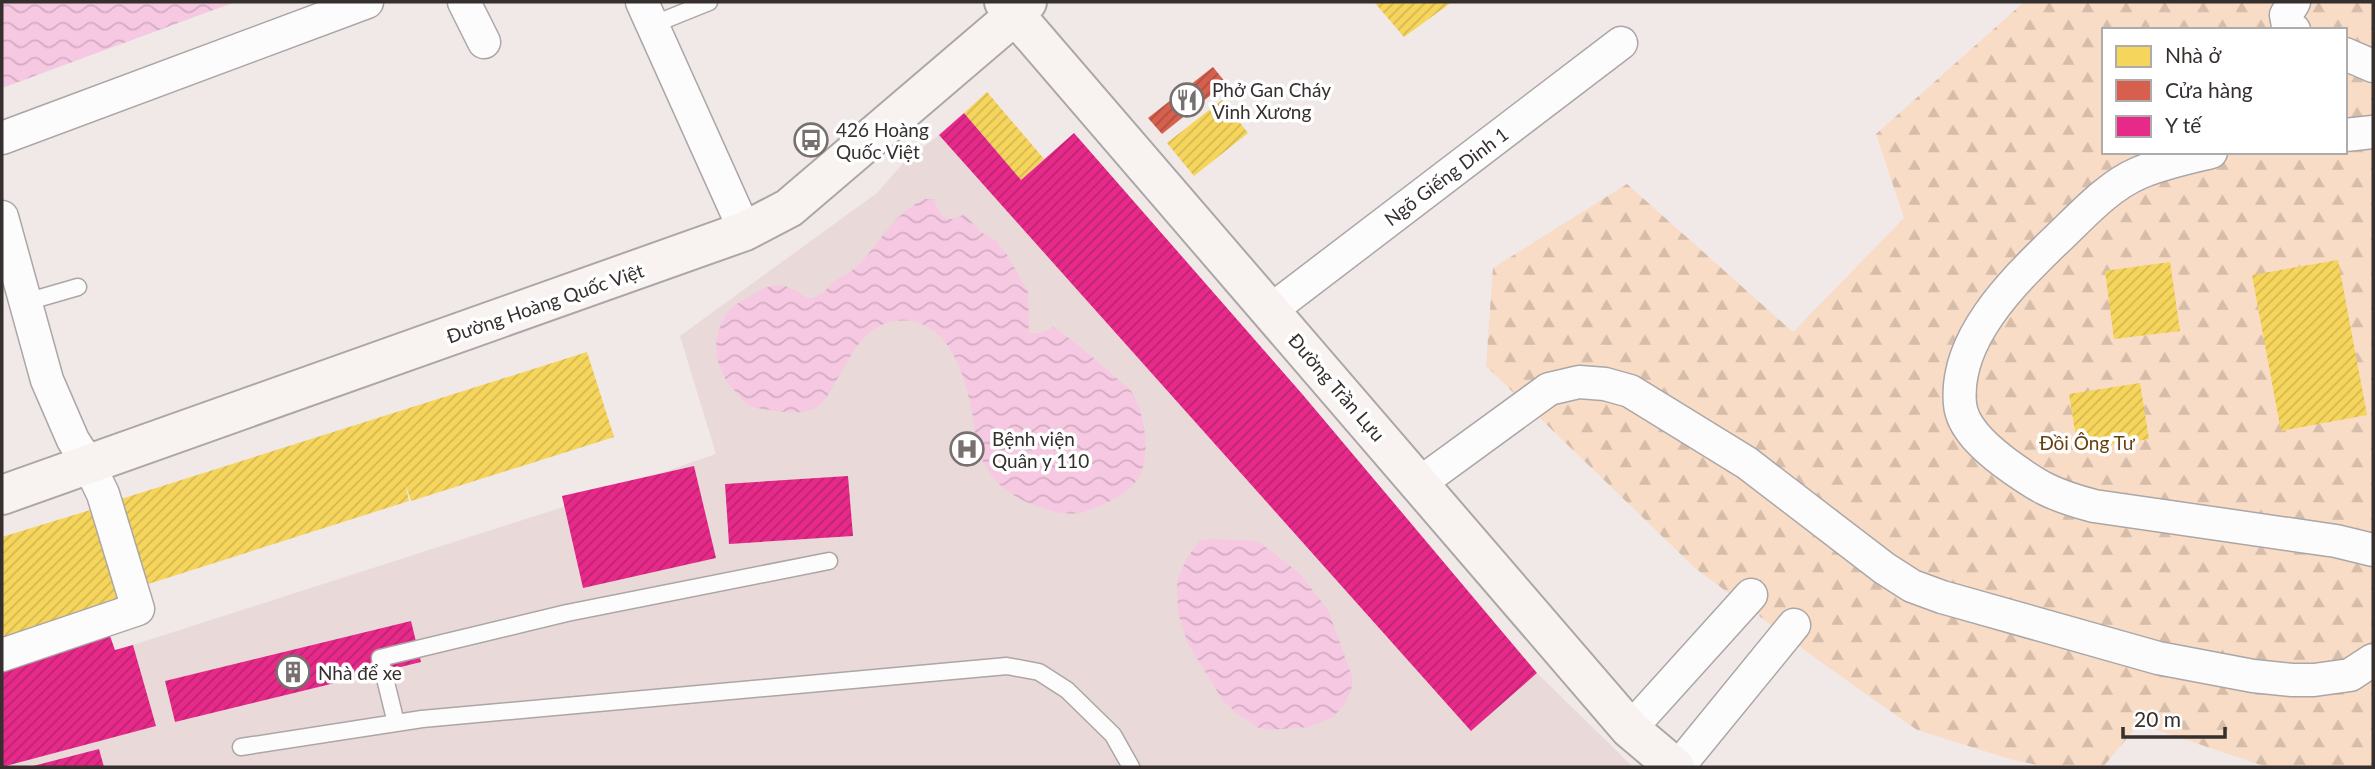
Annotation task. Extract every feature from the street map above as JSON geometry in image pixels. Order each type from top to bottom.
[{"type":"main road","name":"Đường Hoàng Quốc Việt","points":[[2,495],[745,231],[789,208],[1015,6]]},
{"type":"main road","name":"Đường Trần Lựu","points":[[1015,6],[1630,729],[1676,767]]},
{"type":"street","points":[[2,138],[367,2]]},
{"type":"street","points":[[464,2],[484,42]]},
{"type":"street","points":[[2291,28],[2286,15],[2294,2]]},
{"type":"street","points":[[647,13],[745,231]]},
{"type":"street","name":"Ngõ Giếng Dinh 1","points":[[1272,310],[1621,43]]},
{"type":"street","points":[[2347,55],[2373,66]]},
{"type":"street","points":[[2347,135],[2373,132]]},
{"type":"street","points":[[2202,154],[2138,173],[2113,189],[2033,263],[1985,320],[1969,352],[1962,377],[1959,406],[1971,430],[1989,450],[2034,484],[2059,497],[2094,506],[2336,541],[2373,550]]},
{"type":"street","points":[[2,217],[47,380],[73,440],[103,494],[138,609],[2,655]]},
{"type":"street","points":[[1420,483],[1549,389],[1579,382],[1605,384],[1630,391],[1747,463],[1884,568],[1922,590],[2158,658],[2240,674],[2314,680],[2350,675],[2373,660]]},
{"type":"street","points":[[1630,729],[1751,595]]},
{"type":"street","points":[[1676,767],[1794,625]]},
{"type":"lane","points":[[647,13],[709,2]]},
{"type":"lane","points":[[26,302],[78,287]]},
{"type":"lane","points":[[396,723],[380,658],[567,613],[829,561]]},
{"type":"lane","points":[[241,747],[396,723],[1007,666],[1039,672],[1067,690],[1113,735],[1130,767]]},
{"type":"shaded area","name":"Bệnh viện Quân y 110","points":[[939,135],[1472,730],[1537,673],[1633,767],[2,767],[156,726],[133,645],[557,509],[716,454],[680,336],[877,193],[905,161]]},
{"type":"green space","name":"Đồi Ông Tư","points":[[2024,2],[2373,2],[2373,767],[2267,767],[2139,724],[2103,767],[2046,767],[2010,759],[1917,730],[1695,568],[1486,366],[1493,268],[1627,184],[1793,332],[1904,218],[1876,134]]},
{"type":"water","points":[[2,2],[235,2],[2,88]]},
{"type":"water","points":[[925,199],[934,199],[941,215],[948,219],[964,214],[981,232],[996,241],[1008,256],[1028,292],[1029,333],[1040,333],[1053,327],[1131,391],[1143,421],[1145,457],[1139,477],[1122,494],[1093,509],[1069,514],[1032,504],[1003,487],[991,474],[980,455],[967,388],[955,358],[937,333],[925,325],[895,321],[871,332],[853,352],[825,400],[808,411],[784,412],[752,407],[744,402],[727,381],[718,362],[717,341],[722,321],[732,307],[774,285],[790,288],[807,298],[819,295],[860,264],[905,211]]},
{"type":"water","points":[[1199,541],[1258,541],[1299,573],[1328,610],[1353,679],[1344,705],[1333,717],[1309,727],[1268,730],[1259,728],[1224,702],[1188,644],[1178,613],[1177,581],[1187,558]]},
{"type":"building: Nhà ở","points":[[1374,2],[1452,2],[1404,37]]},
{"type":"building: Nhà ở","points":[[987,92],[1044,159],[1021,180],[964,113]]},
{"type":"building: Nhà ở","points":[[1222,100],[1248,133],[1194,176],[1167,143]]},
{"type":"building: Nhà ở","points":[[2338,260],[2367,415],[2281,431],[2252,275]]},
{"type":"building: Nhà ở","points":[[2170,262],[2180,331],[2114,339],[2105,271]]},
{"type":"building: Nhà ở","points":[[587,352],[614,437],[411,501],[405,483],[409,501],[145,585],[118,500]]},
{"type":"building: Nhà ở","points":[[2140,383],[2149,439],[2078,450],[2069,394]]},
{"type":"building: Nhà ở","points":[[97,508],[128,601],[6,641],[2,627],[2,537]]},
{"type":"building: Cửa hàng","name":"Phở Gan Cháy Vinh Xương","points":[[1213,67],[1226,83],[1162,134],[1148,118]]},
{"type":"building: Y tế","points":[[964,113],[1021,180],[1074,133],[1303,395],[1537,673],[1471,731],[939,135]]},
{"type":"building: Y tế","points":[[694,466],[716,558],[583,588],[562,496]]},
{"type":"building: Y tế","points":[[848,476],[853,536],[729,544],[725,484]]},
{"type":"building: Y tế","name":"Nhà để xe","points":[[411,621],[421,662],[175,722],[165,681]]},
{"type":"building: Y tế","points":[[110,636],[115,650],[133,645],[156,726],[2,767],[2,664]]},
{"type":"building: Y tế","points":[[99,749],[104,767],[33,766]]},
{"type":"place","name":"Phở Gan Cháy Vinh Xương","points":[[1187,100]]},
{"type":"place","name":"426 Hoàng Quốc Việt","points":[[811,140]]},
{"type":"place","name":"Bệnh viện Quân y 110","points":[[967,449]]},
{"type":"place","name":"Nhà để xe","points":[[293,672]]}]
